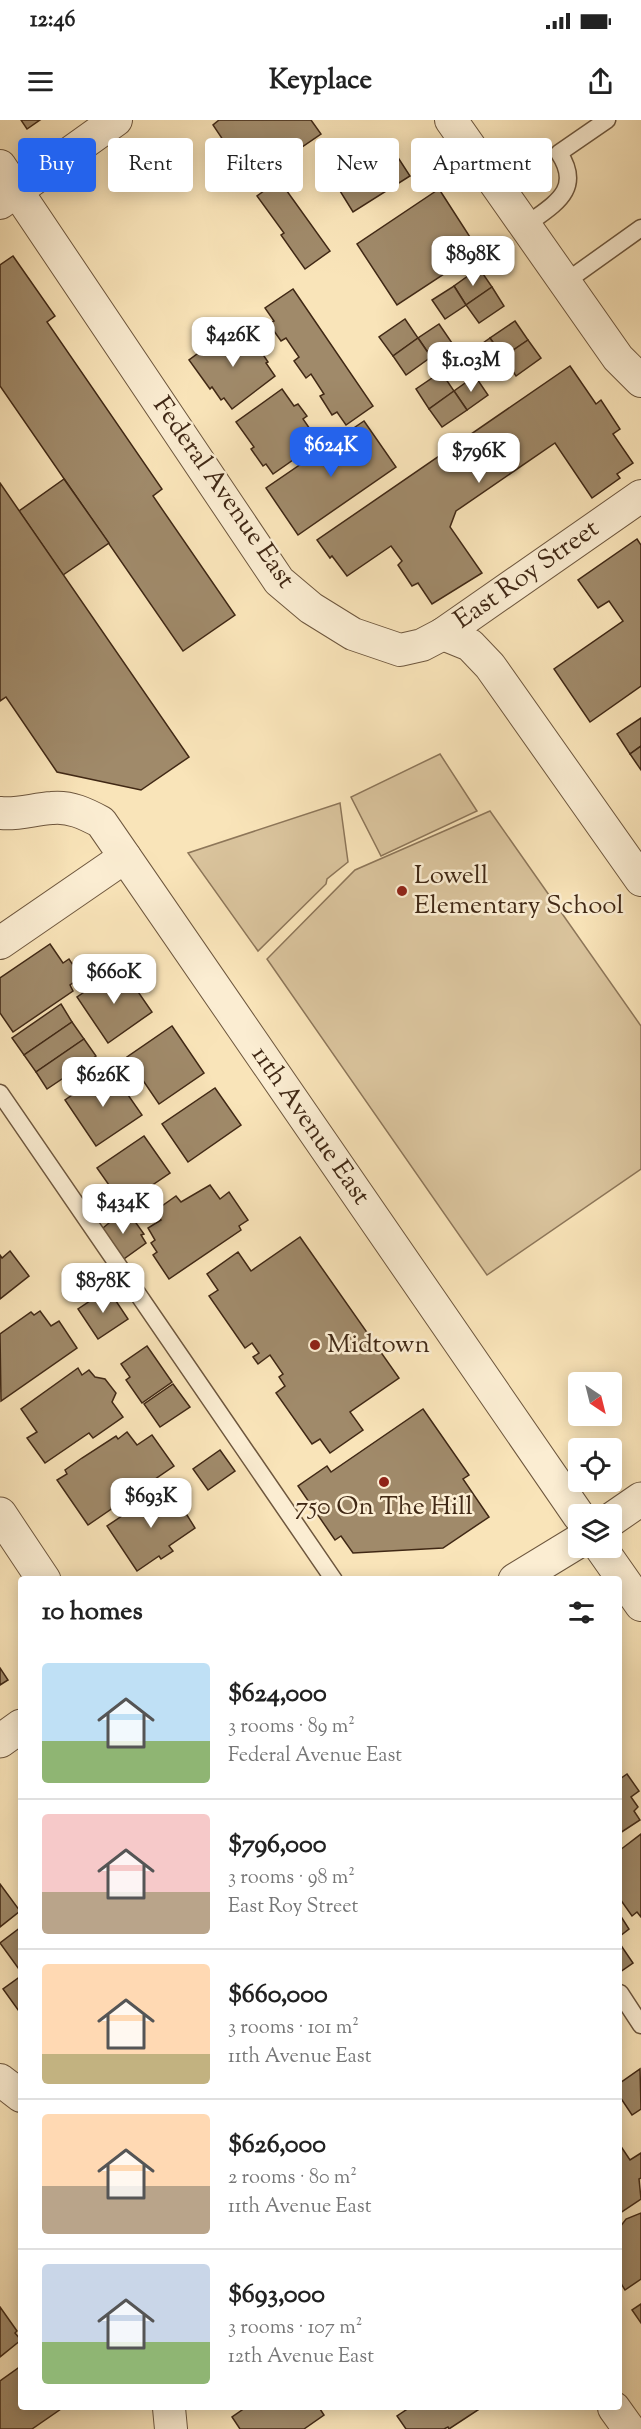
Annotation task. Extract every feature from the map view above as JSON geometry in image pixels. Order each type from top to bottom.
[{"type":"street","points":[[6,187],[116,120]]},
{"type":"street","points":[[451,120],[618,358],[641,381]]},
{"type":"street","name":"Federal Avenue East","points":[[6,187],[279,581],[311,608],[353,634],[400,650],[422,645],[443,634]]},
{"type":"street","name":"East Roy Street","points":[[443,634],[641,496]]},
{"type":"street","points":[[443,634],[470,645],[490,666],[641,880]]},
{"type":"street","name":"11th Avenue East","points":[[0,813],[11,814],[54,807],[79,811],[101,822],[571,1504]]},
{"type":"street","points":[[0,943],[125,857]]},
{"type":"street","points":[[622,1512],[641,1499]]},
{"type":"street","points":[[0,1514],[41,1576]]},
{"type":"street","points":[[521,1576],[568,1547]]},
{"type":"street","points":[[609,1558],[621,1576]]},
{"type":"street","points":[[622,1577],[641,1605]]},
{"type":"street","points":[[0,1741],[18,1728]]},
{"type":"street","points":[[0,2080],[18,2094]]},
{"type":"street","points":[[169,2410],[171,2429]]},
{"type":"street","points":[[615,2410],[629,2429]]},
{"type":"lane","points":[[525,226],[563,196],[568,182],[568,168],[559,153],[607,120]]},
{"type":"lane","points":[[564,283],[641,228]]},
{"type":"lane","points":[[0,1093],[331,1576]]},
{"type":"lane","points":[[622,1996],[641,2025]]},
{"type":"shaded area","points":[[440,754],[477,811],[381,856],[351,797]]},
{"type":"shaded area","points":[[340,803],[348,862],[327,879],[326,884],[258,951],[188,853]]},
{"type":"shaded area","points":[[490,811],[641,1026],[641,1169],[487,1275],[267,959],[355,870]]},
{"type":"building","points":[[21,120],[40,120],[27,129]]},
{"type":"building","points":[[219,120],[311,120],[321,134],[303,146],[303,138],[222,138],[213,125]]},
{"type":"building","points":[[399,159],[410,176],[399,183]]},
{"type":"building","points":[[262,192],[288,192],[330,251],[305,269],[281,235],[284,233],[257,196]]},
{"type":"building","points":[[341,192],[385,192],[353,212]]},
{"type":"building","points":[[435,192],[441,192],[479,251],[397,305],[357,244]]},
{"type":"building","points":[[13,256],[55,316],[47,322],[162,489],[153,496],[235,615],[183,651],[0,386],[0,265]]},
{"type":"building","points":[[479,268],[492,287],[466,305],[454,286]]},
{"type":"building","points":[[454,286],[466,305],[445,319],[432,300]]},
{"type":"building","points":[[492,287],[504,306],[479,323],[466,305]]},
{"type":"building","points":[[293,289],[373,406],[346,425],[337,412],[332,415],[320,396],[324,394],[311,374],[306,378],[294,361],[299,357],[286,338],[281,341],[269,324],[274,321],[265,308]]},
{"type":"building","points":[[405,319],[418,338],[393,356],[379,337]]},
{"type":"building","points":[[515,321],[528,340],[503,357],[490,338]]},
{"type":"building","points":[[439,324],[452,343],[431,357],[418,338]]},
{"type":"building","points":[[235,326],[247,343],[250,341],[258,352],[260,350],[275,376],[232,409],[224,398],[221,400],[212,387],[210,389],[189,360]]},
{"type":"building","points":[[418,338],[431,357],[406,375],[393,356]]},
{"type":"building","points":[[490,338],[503,357],[482,372],[469,353]]},
{"type":"building","points":[[528,340],[541,358],[516,376],[503,357]]},
{"type":"building","points":[[570,366],[596,404],[601,400],[620,429],[613,434],[633,463],[617,474],[620,478],[592,498],[555,443],[456,511],[450,527],[482,573],[432,604],[418,583],[412,586],[398,565],[402,561],[391,546],[347,576],[332,556],[330,558],[317,540]]},
{"type":"building","points":[[441,372],[454,391],[429,409],[416,389]]},
{"type":"building","points":[[475,376],[488,395],[467,410],[454,391]]},
{"type":"building","points":[[282,389],[294,406],[298,404],[307,416],[303,419],[310,429],[307,431],[317,443],[273,474],[266,464],[263,466],[251,449],[254,447],[236,422]]},
{"type":"building","points":[[454,391],[467,410],[442,427],[429,409]]},
{"type":"building","points":[[364,421],[396,467],[298,535],[266,488]]},
{"type":"building","points":[[64,479],[109,543],[63,575],[19,511]]},
{"type":"building","points":[[0,483],[189,757],[141,790],[57,772],[6,697],[0,701]]},
{"type":"building","points":[[637,539],[641,545],[641,686],[590,722],[554,669],[623,621],[609,601],[598,608],[578,580]]},
{"type":"building","points":[[641,718],[641,746],[630,754],[617,734]]},
{"type":"building","points":[[641,746],[641,770],[630,754]]},
{"type":"building","points":[[50,944],[63,963],[69,959],[81,977],[70,985],[73,991],[13,1032],[0,1013],[0,978]]},
{"type":"building","points":[[121,967],[152,1012],[108,1043],[77,997]]},
{"type":"building","points":[[61,1004],[72,1022],[24,1055],[12,1038]]},
{"type":"building","points":[[72,1022],[84,1039],[36,1072],[24,1055]]},
{"type":"building","points":[[172,1026],[204,1073],[159,1104],[127,1057]]},
{"type":"building","points":[[84,1039],[96,1056],[47,1089],[36,1072]]},
{"type":"building","points":[[110,1069],[142,1115],[96,1146],[65,1100]]},
{"type":"building","points":[[215,1088],[241,1125],[188,1162],[162,1124]]},
{"type":"building","points":[[144,1136],[170,1173],[123,1205],[97,1168]]},
{"type":"building","points":[[210,1185],[220,1199],[229,1192],[248,1220],[239,1226],[241,1230],[169,1279],[153,1255],[157,1252],[151,1243],[155,1240],[148,1228],[161,1220],[155,1211],[176,1196],[181,1202]]},
{"type":"building","points":[[126,1209],[144,1234],[141,1235],[146,1243],[121,1261],[98,1232]]},
{"type":"building","name":"Midtown","points":[[300,1237],[399,1378],[350,1412],[363,1430],[330,1453],[320,1439],[312,1444],[276,1393],[285,1386],[279,1377],[283,1374],[270,1355],[258,1364],[253,1357],[259,1353],[252,1343],[245,1348],[209,1296],[218,1290],[207,1274],[238,1252],[251,1271]]},
{"type":"building","points":[[10,1251],[29,1276],[0,1299],[0,1255],[2,1258]]},
{"type":"building","points":[[108,1289],[128,1319],[98,1339],[78,1309]]},
{"type":"building","points":[[40,1311],[51,1326],[59,1321],[77,1348],[1,1401],[0,1334],[31,1312],[34,1315]]},
{"type":"building","points":[[147,1346],[172,1382],[142,1403],[126,1380],[130,1377],[121,1364]]},
{"type":"building","points":[[78,1368],[82,1375],[89,1370],[95,1377],[105,1379],[116,1393],[112,1402],[123,1417],[93,1438],[89,1433],[45,1463],[27,1438],[37,1432],[21,1409]]},
{"type":"building","points":[[173,1384],[190,1407],[160,1427],[144,1404]]},
{"type":"building","name":"750 On The Hill","points":[[423,1409],[469,1475],[463,1479],[489,1517],[443,1548],[353,1553],[341,1536],[335,1540],[298,1486],[327,1466],[331,1472]]},
{"type":"building","points":[[127,1432],[137,1445],[152,1435],[174,1466],[88,1525],[57,1480],[67,1474],[65,1470],[82,1458],[116,1436],[118,1439]]},
{"type":"building","points":[[220,1450],[235,1471],[208,1490],[193,1469]]},
{"type":"building","points":[[165,1487],[171,1496],[174,1494],[195,1528],[169,1546],[173,1551],[161,1559],[159,1556],[137,1571],[107,1526]]},
{"type":"building","points":[[0,1668],[8,1680],[0,1685]]},
{"type":"building","points":[[627,1774],[639,1791],[631,1797],[638,1807],[634,1811],[640,1820],[622,1832],[622,1778]]},
{"type":"building","points":[[641,1834],[641,1917],[637,1912],[632,1916],[622,1902],[622,1848]]},
{"type":"building","points":[[0,1884],[18,1908],[18,1913],[0,1927]]},
{"type":"building","points":[[622,1918],[629,1929],[622,1934]]},
{"type":"building","points":[[18,1929],[18,1968],[0,1943]]},
{"type":"building","points":[[622,1947],[633,1963],[622,1971]]},
{"type":"building","points":[[18,1978],[18,2010],[3,1989]]},
{"type":"building","points":[[640,2069],[641,2109],[632,2115],[622,2100],[622,2082]]},
{"type":"building","points":[[622,2148],[630,2160],[641,2153],[641,2178],[639,2179],[641,2199],[622,2212]]},
{"type":"building","points":[[641,2213],[641,2279],[625,2290],[622,2285],[622,2224],[626,2219]]},
{"type":"building","points":[[641,2304],[641,2323],[632,2310]]},
{"type":"building","points":[[0,2307],[17,2331],[15,2333],[18,2342],[0,2357]]},
{"type":"building","points":[[18,2368],[18,2410],[60,2410],[32,2429],[0,2429],[0,2381]]},
{"type":"building","points":[[242,2410],[321,2410],[324,2415],[304,2429],[240,2429],[232,2417]]},
{"type":"building","points":[[406,2410],[478,2410],[449,2429],[448,2427],[444,2429],[406,2429],[397,2416]]},
{"type":"place","name":"Lowell Elementary School","points":[[402,891]]},
{"type":"place","name":"Midtown","points":[[315,1345]]},
{"type":"place","name":"750 On The Hill","points":[[384,1482]]}]
